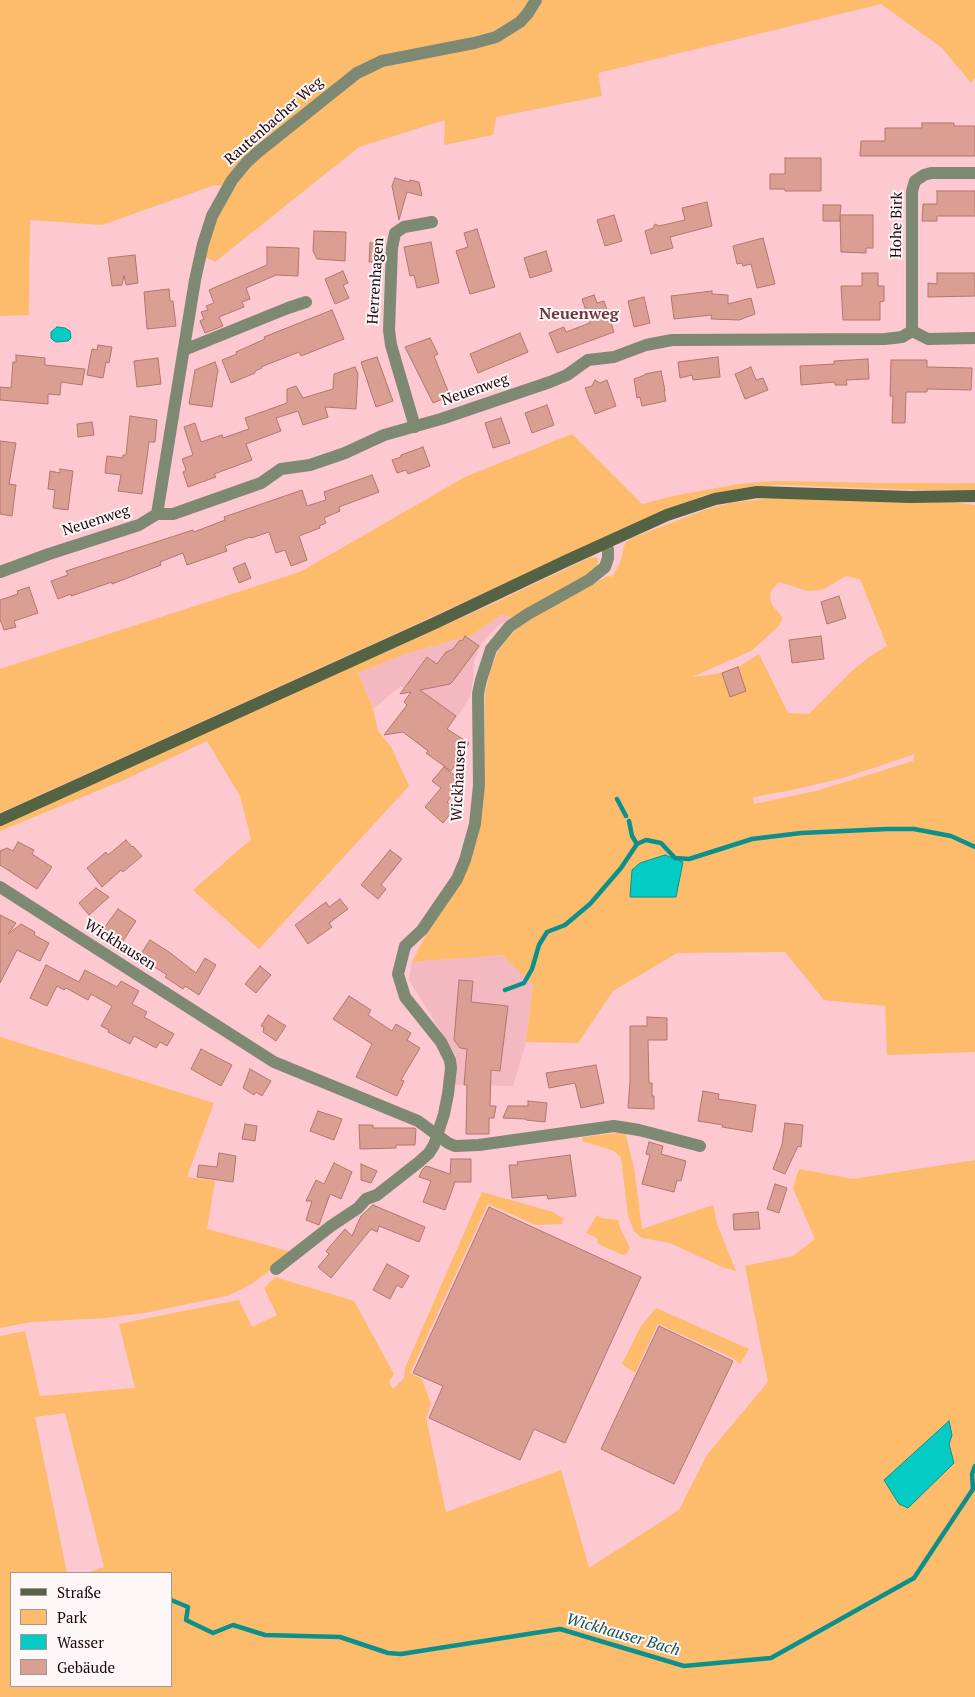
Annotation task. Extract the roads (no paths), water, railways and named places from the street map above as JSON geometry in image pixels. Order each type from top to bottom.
[{"type":"main road","points":[[0,820],[435,623],[667,515],[715,499],[742,494],[771,492],[910,497],[975,496]]},
{"type":"street","name":"Rautenbacher Weg","points":[[157,514],[195,280],[203,244],[212,216],[232,180],[247,162],[357,73],[382,61],[406,55],[474,44],[505,33],[520,22],[536,0]]},
{"type":"street","name":"Hohe Birk","points":[[912,331],[912,191],[915,181],[931,173],[975,173]]},
{"type":"street","name":"Herrenhagen","points":[[415,427],[388,330],[392,248],[395,233],[404,227],[432,222]]},
{"type":"street","points":[[184,350],[306,302]]},
{"type":"street","points":[[912,331],[928,339],[975,338]]},
{"type":"street","name":"Neuenweg","points":[[0,572],[139,525],[157,514],[180,512],[261,483],[281,469],[310,465],[345,453],[384,435],[415,427],[550,382],[567,375],[588,360],[614,357],[663,341],[885,340],[902,337],[912,331]]},
{"type":"street","name":"Wickhausen","points":[[276,1269],[331,1226],[358,1208],[366,1199],[377,1195],[419,1162],[429,1153],[434,1144],[448,1094],[450,1060],[441,1042],[405,997],[398,974],[405,946],[422,930],[457,878],[465,860],[475,824],[479,785],[478,694],[480,680],[492,649],[510,626],[524,616],[599,574],[605,568],[608,558],[606,543]]},
{"type":"street","name":"Wickhausen","points":[[0,887],[274,1062],[418,1120],[448,1143],[455,1146],[614,1126],[639,1130],[700,1146]]},
{"type":"water","points":[[57,327],[70,331],[71,338],[68,341],[56,342],[51,338],[51,332]]},
{"type":"water","points":[[665,855],[683,862],[676,897],[630,897],[632,870],[640,863]]},
{"type":"water","points":[[949,1421],[952,1435],[949,1444],[954,1463],[908,1508],[899,1504],[884,1480]]},
{"type":"waterway","points":[[617,799],[626,816]]},
{"type":"waterway","points":[[629,821],[632,836],[637,844]]},
{"type":"waterway","points":[[505,990],[524,983],[532,969],[539,945],[547,932],[565,925],[590,904],[621,868],[637,844],[646,840],[661,843],[675,858],[689,859],[752,839],[801,833],[887,829],[914,829],[951,836],[975,847]]},
{"type":"waterway","name":"Wickhauser Bach","points":[[172,1600],[188,1607],[186,1620],[213,1633],[233,1625],[265,1635],[340,1637],[388,1653],[401,1654],[560,1629],[684,1666],[771,1658],[914,1578],[973,1489],[972,1474],[975,1466]]},
{"type":"district","name":"Neuenweg","points":[[579,314]]}]
